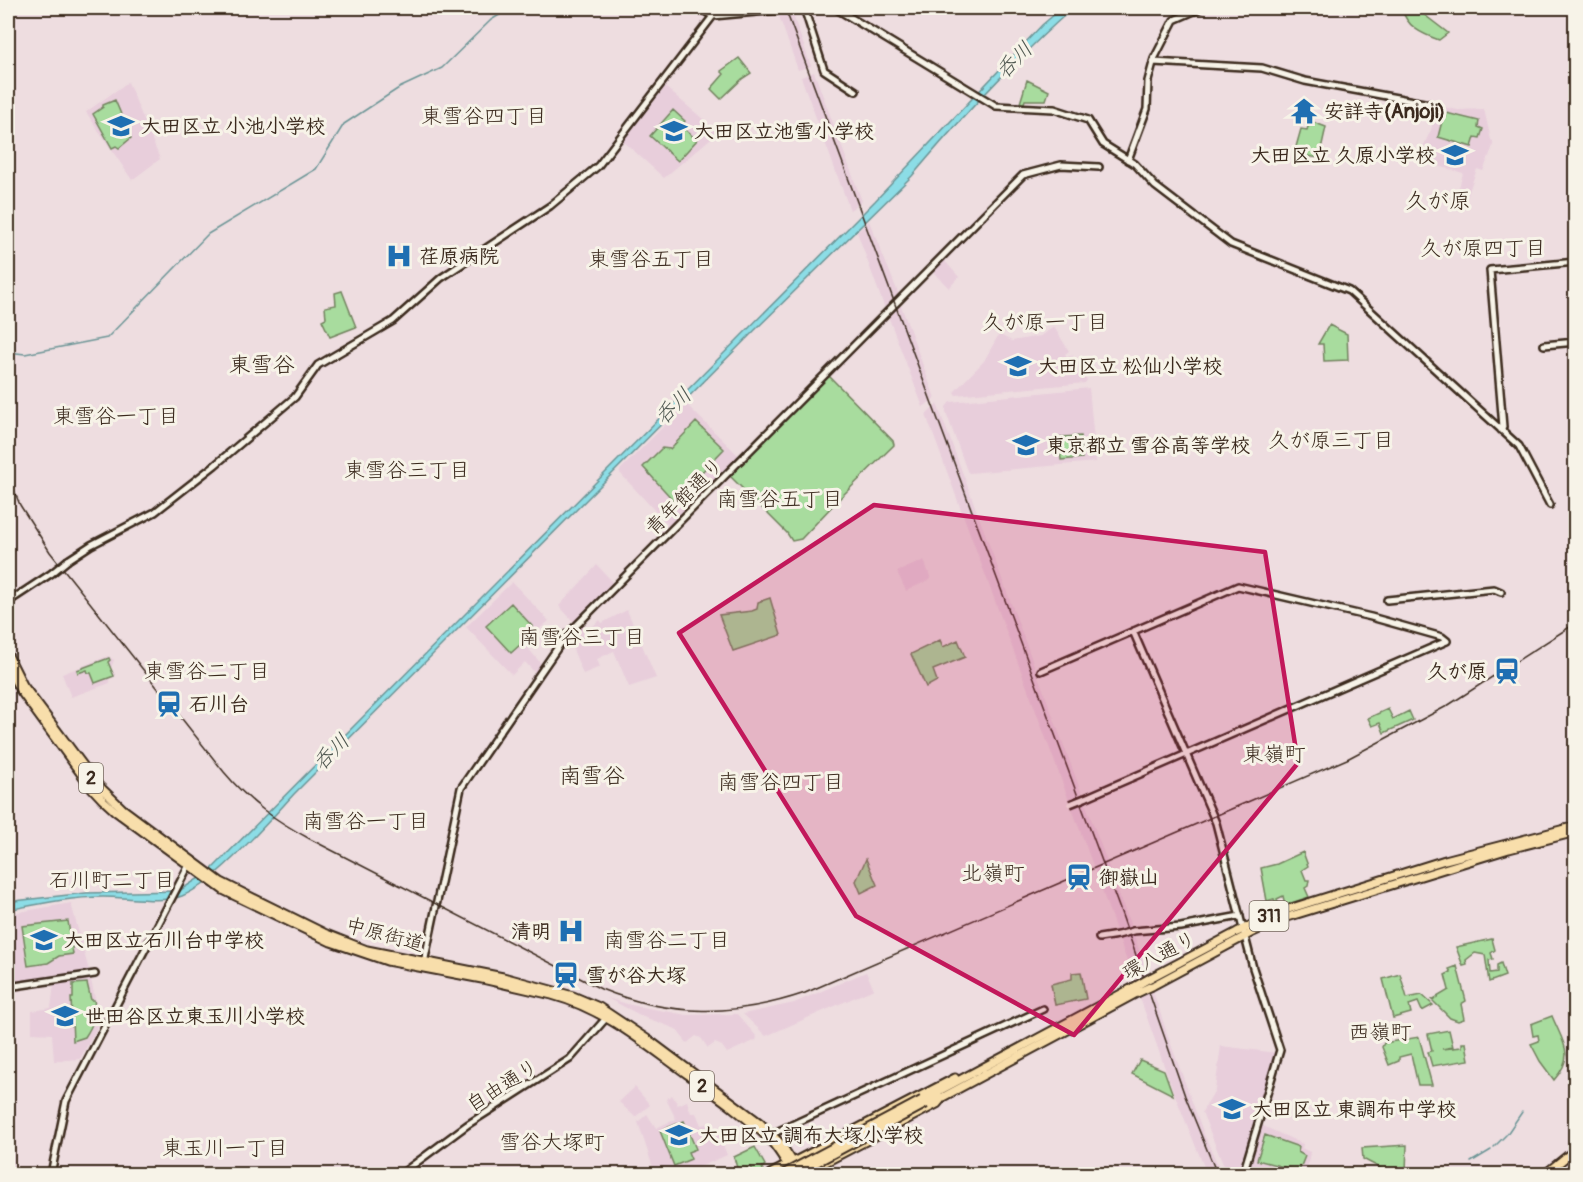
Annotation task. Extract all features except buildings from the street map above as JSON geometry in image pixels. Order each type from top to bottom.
[{"type":"main road","name":"中原街道","points":[[8,655],[23,685],[97,784],[123,809],[190,863]]},
{"type":"main road","name":"中原街道","points":[[8,668],[20,690],[90,786],[103,800],[207,875],[346,942],[377,953],[424,965],[481,972],[581,999],[729,1106],[770,1140],[802,1174]]},
{"type":"main road","name":"環八通り","points":[[783,1174],[924,1102],[943,1098],[1279,912],[1472,853],[1575,826]]},
{"type":"main road","name":"環八通り","points":[[1244,933],[1294,915],[1509,849],[1575,832]]},
{"type":"main road","name":"環八通り","points":[[794,1174],[975,1071],[1136,990]]},
{"type":"main road","name":"中原街道","points":[[607,1018],[728,1098],[772,1134],[794,1174]]},
{"type":"main road","name":"311","points":[[770,1174],[937,1086],[975,1071]]},
{"type":"main road","points":[[802,1174],[936,1104],[943,1098]]},
{"type":"main road","points":[[1545,1174],[1575,1149]]},
{"type":"street","points":[[699,8],[712,16],[803,8],[824,70],[856,91]]},
{"type":"street","points":[[836,8],[996,106],[1054,109],[1088,120],[1104,144],[1137,165],[1155,186],[1231,244],[1349,291],[1519,446],[1550,505]]},
{"type":"street","points":[[1128,160],[1147,109],[1148,81],[1153,62],[1174,20],[1201,8]]},
{"type":"street","points":[[8,602],[92,545],[155,512],[295,397],[321,362],[393,321],[441,278],[556,201],[598,166],[712,16]]},
{"type":"street","points":[[1153,62],[1262,68],[1305,81],[1434,105]]},
{"type":"street","name":"青年館通り","points":[[424,965],[461,788],[567,634],[1023,175],[1061,165],[1100,167]]},
{"type":"street","points":[[1500,430],[1503,427],[1490,270],[1575,262]]},
{"type":"street","points":[[1544,345],[1575,342]]},
{"type":"street","points":[[1041,671],[1238,586],[1371,617],[1442,637],[1447,641],[1071,804]]},
{"type":"street","points":[[1387,600],[1494,589],[1501,592]]},
{"type":"street","points":[[1133,631],[1215,823],[1254,972],[1280,1050],[1243,1174]]},
{"type":"street","points":[[51,1174],[66,1101],[190,863]]},
{"type":"street","points":[[1099,938],[1240,916]]},
{"type":"street","points":[[8,987],[95,974]]},
{"type":"street","points":[[772,1134],[1043,1009]]},
{"type":"street","name":"自由通り","points":[[401,1174],[463,1127],[570,1059],[607,1018]]},
{"type":"highlighted area","points":[[874,505],[1265,552],[1298,763],[1074,1035],[856,916],[679,633]]},
{"type":"shaded area","points":[[793,15],[811,66],[798,70],[779,16]]},
{"type":"shaded area","points":[[814,72],[862,201],[850,210],[801,77]]},
{"type":"shaded area","name":"大田区立 小池小学校","points":[[128,82],[160,159],[132,180],[86,112]]},
{"type":"shaded area","name":"大田区立池雪小学校","points":[[665,87],[717,133],[664,178],[623,141]]},
{"type":"shaded area","name":"大田区立 久原小学校","points":[[1438,106],[1458,110],[1484,109],[1493,141],[1483,171],[1477,169],[1463,208],[1454,206],[1463,173],[1421,161],[1422,149],[1431,130]]},
{"type":"shaded area","points":[[869,221],[899,295],[885,309],[857,232]]},
{"type":"shaded area","points":[[943,259],[959,277],[949,288],[932,271]]},
{"type":"shaded area","points":[[900,303],[935,398],[923,407],[888,316]]},
{"type":"shaded area","name":"大田区立 松仙小学校","points":[[1054,327],[1069,351],[1065,354],[1067,357],[1072,355],[1087,380],[1085,383],[956,395],[954,392],[984,361],[998,336],[1012,341],[1040,336]]},
{"type":"shaded area","name":"東京都立 雪谷高等学校","points":[[1089,388],[1096,462],[969,473],[967,471],[946,412],[946,407],[950,402]]},
{"type":"shaded area","points":[[686,404],[740,457],[670,527],[620,473],[620,470]]},
{"type":"shaded area","points":[[937,404],[1132,929],[1204,1134],[1222,1174],[1207,1174],[1172,1088],[1091,860],[926,415]]},
{"type":"shaded area","points":[[924,560],[931,579],[906,591],[897,572]]},
{"type":"shaded area","points":[[597,565],[611,580],[611,584],[574,622],[559,606]]},
{"type":"shaded area","points":[[512,582],[549,621],[537,631],[538,635],[528,648],[542,665],[536,674],[525,662],[512,675],[466,627]]},
{"type":"shaded area","points":[[627,610],[656,678],[629,687],[614,651],[597,659],[600,667],[583,674],[572,647],[578,641],[574,632],[582,623],[586,632],[600,620],[602,623]]},
{"type":"shaded area","points":[[108,656],[114,660],[111,668],[116,676],[109,679],[110,683],[71,697],[62,674]]},
{"type":"shaded area","name":"大田区立石川台中学校","points":[[71,903],[89,971],[10,984],[8,914]]},
{"type":"shaded area","points":[[866,972],[874,989],[766,1036],[743,1014],[794,1003]]},
{"type":"shaded area","name":"世田谷区立東玉川小学校","points":[[91,980],[100,1022],[80,1059],[54,1061],[52,1034],[32,1033],[32,1011],[51,1008],[54,984]]},
{"type":"shaded area","points":[[607,998],[631,1005],[687,1015],[737,1014],[757,1037],[756,1040],[727,1053],[722,1046],[715,1043],[708,1048],[701,1038],[696,1036],[687,1043],[676,1029],[644,1017]]},
{"type":"shaded area","name":"大田区立 東調布中学校","points":[[1221,1046],[1277,1053],[1241,1174],[1227,1174],[1202,1112],[1215,1090]]},
{"type":"shaded area","points":[[635,1087],[650,1105],[635,1117],[619,1102]]},
{"type":"shaded area","name":"大田区立 調布大塚小学校","points":[[672,1095],[678,1105],[687,1101],[691,1113],[696,1113],[701,1125],[711,1123],[715,1136],[719,1135],[727,1155],[684,1174],[655,1174],[638,1122],[647,1114],[656,1128],[676,1119],[666,1099]]},
{"type":"shaded area","points":[[1261,1125],[1303,1144],[1302,1148],[1310,1152],[1306,1174],[1246,1174]]},
{"type":"green space","points":[[1402,8],[1418,8],[1448,33],[1439,40],[1421,32],[1407,20]]},
{"type":"green space","points":[[739,58],[751,73],[721,99],[711,89],[724,74],[721,71]]},
{"type":"green space","points":[[1027,80],[1049,91],[1046,100],[1025,100],[1024,103],[1020,103]]},
{"type":"green space","points":[[115,100],[131,138],[119,148],[116,146],[112,148],[93,114],[103,105]]},
{"type":"green space","points":[[673,110],[685,121],[681,126],[697,140],[678,161],[650,136]]},
{"type":"green space","points":[[1446,113],[1479,121],[1478,127],[1483,129],[1480,138],[1475,137],[1472,147],[1438,137]]},
{"type":"green space","points":[[1310,121],[1326,127],[1319,158],[1294,154],[1301,129],[1307,130]]},
{"type":"green space","points":[[342,291],[356,327],[330,337],[322,320],[326,318],[325,307],[336,305],[335,293]]},
{"type":"green space","points":[[1329,325],[1347,334],[1348,360],[1324,361],[1323,344],[1318,344]]},
{"type":"green space","points":[[826,377],[830,377],[893,441],[894,445],[801,539],[792,541],[787,533],[729,475]]},
{"type":"green space","points":[[696,422],[724,449],[674,501],[643,467],[662,448],[670,449]]},
{"type":"green space","points":[[1081,436],[1082,458],[1061,460],[1059,437]]},
{"type":"green space","points":[[770,598],[781,635],[733,651],[719,615],[752,611],[757,609],[758,602]]},
{"type":"green space","points":[[511,603],[532,626],[532,634],[511,653],[486,626]]},
{"type":"green space","points":[[940,640],[943,647],[958,640],[965,657],[933,670],[937,681],[926,687],[911,654]]},
{"type":"green space","points":[[109,658],[108,662],[114,676],[95,683],[91,673],[87,670],[78,673],[77,670]]},
{"type":"green space","points":[[1388,709],[1393,719],[1409,711],[1413,720],[1384,733],[1380,723],[1372,726],[1368,718]]},
{"type":"green space","points":[[1303,852],[1308,866],[1302,870],[1306,880],[1309,880],[1305,888],[1309,897],[1285,905],[1283,896],[1277,899],[1279,906],[1277,907],[1274,899],[1267,901],[1261,868],[1277,864]]},
{"type":"green space","points":[[866,859],[877,885],[861,893],[856,881]]},
{"type":"green space","points":[[68,921],[73,954],[59,956],[48,963],[28,966],[22,926]]},
{"type":"green space","points":[[1492,939],[1495,950],[1491,953],[1493,959],[1489,960],[1490,973],[1497,972],[1497,965],[1501,963],[1505,976],[1489,982],[1485,955],[1475,953],[1466,960],[1467,965],[1463,966],[1456,947]]},
{"type":"green space","points":[[1457,966],[1466,1001],[1461,1004],[1464,1019],[1458,1021],[1450,1018],[1432,1000],[1449,990],[1445,975],[1451,972],[1449,969]]},
{"type":"green space","points":[[1081,972],[1086,999],[1055,1005],[1051,984],[1072,979],[1072,973]]},
{"type":"green space","points":[[1400,974],[1407,998],[1422,995],[1433,1005],[1422,1011],[1418,1002],[1409,1005],[1411,1013],[1393,1018],[1383,979]]},
{"type":"green space","points":[[87,983],[91,1000],[94,1000],[94,1020],[85,1037],[73,1041],[71,998],[73,998],[73,984]]},
{"type":"green space","points":[[1552,1016],[1566,1056],[1561,1071],[1554,1080],[1531,1044],[1539,1041],[1538,1035],[1533,1036],[1531,1024]]},
{"type":"green space","points":[[1449,1030],[1453,1047],[1442,1049],[1462,1047],[1462,1043],[1466,1043],[1469,1060],[1432,1066],[1428,1052],[1432,1051],[1428,1034]]},
{"type":"green space","points":[[1419,1037],[1432,1085],[1418,1085],[1411,1054],[1399,1057],[1399,1061],[1389,1065],[1382,1047],[1384,1043]]},
{"type":"green space","points":[[1140,1060],[1164,1070],[1173,1095],[1132,1074]]},
{"type":"green space","points":[[684,1121],[696,1149],[688,1152],[691,1159],[674,1166],[660,1131]]},
{"type":"green space","points":[[1265,1135],[1299,1147],[1298,1152],[1305,1156],[1299,1171],[1257,1160]]},
{"type":"green space","points":[[1407,1145],[1406,1171],[1386,1171],[1363,1159],[1362,1148]]},
{"type":"green space","points":[[755,1147],[765,1165],[762,1168],[765,1174],[754,1174],[750,1167],[738,1172],[734,1157]]},
{"type":"water","name":"呑川","points":[[1062,8],[1073,8],[1030,47],[912,176],[754,331],[294,794],[241,851],[210,879],[182,896],[164,900],[91,897],[8,910],[8,903],[14,901],[86,893],[179,891],[210,871],[875,201],[1042,25]]},
{"type":"waterway","points":[[8,352],[25,354],[107,338],[208,234],[316,169],[344,124],[399,88],[442,68],[491,20],[511,8]]},
{"type":"waterway","points":[[1507,1134],[1522,1112]]},
{"type":"waterway","points":[[1494,1147],[1506,1135]]},
{"type":"waterway","points":[[1471,1162],[1491,1150]]},
{"type":"railway","points":[[785,8],[1122,915],[1185,1096],[1217,1174]]},
{"type":"railway","points":[[8,476],[20,505],[50,552],[224,772],[243,793],[264,810],[310,839],[601,989],[652,1005],[678,1009],[728,1010],[779,1001],[805,993],[1347,759],[1447,706],[1576,623]]},
{"type":"place","name":"安詳寺(Anjoji)","points":[[1304,111]]},
{"type":"place","name":"大田区立 小池小学校","points":[[121,126]]},
{"type":"place","name":"大田区立池雪小学校","points":[[674,131]]},
{"type":"place","name":"大田区立 久原小学校","points":[[1455,155]]},
{"type":"place","name":"荏原病院","points":[[399,256]]},
{"type":"place","name":"大田区立 松仙小学校","points":[[1018,366]]},
{"type":"place","name":"東京都立 雪谷高等学校","points":[[1026,445]]},
{"type":"place","name":"久が原","points":[[1507,671]]},
{"type":"place","name":"石川台","points":[[169,704]]},
{"type":"place","name":"御嶽山","points":[[1079,877]]},
{"type":"place","name":"清明","points":[[571,931]]},
{"type":"place","name":"大田区立石川台中学校","points":[[44,940]]},
{"type":"place","name":"雪が谷大塚","points":[[566,975]]},
{"type":"place","name":"世田谷区立東玉川小学校","points":[[65,1016]]},
{"type":"place","name":"大田区立 東調布中学校","points":[[1232,1109]]},
{"type":"place","name":"大田区立 調布大塚小学校","points":[[679,1135]]},
{"type":"district","name":"東雪谷四丁目","points":[[484,116]]},
{"type":"district","name":"久が原","points":[[1438,200]]},
{"type":"district","name":"久が原四丁目","points":[[1483,248]]},
{"type":"district","name":"東雪谷五丁目","points":[[651,259]]},
{"type":"district","name":"久が原一丁目","points":[[1045,322]]},
{"type":"district","name":"東雪谷","points":[[262,364]]},
{"type":"district","name":"東雪谷一丁目","points":[[116,416]]},
{"type":"district","name":"久が原三丁目","points":[[1331,440]]},
{"type":"district","name":"東雪谷三丁目","points":[[407,470]]},
{"type":"district","name":"南雪谷五丁目","points":[[780,499]]},
{"type":"district","name":"南雪谷三丁目","points":[[582,637]]},
{"type":"district","name":"東雪谷二丁目","points":[[207,671]]},
{"type":"district","name":"東嶺町","points":[[1274,754]]},
{"type":"district","name":"南雪谷","points":[[592,775]]},
{"type":"district","name":"南雪谷四丁目","points":[[781,782]]},
{"type":"district","name":"南雪谷一丁目","points":[[366,821]]},
{"type":"district","name":"北嶺町","points":[[993,873]]},
{"type":"district","name":"石川町二丁目","points":[[112,880]]},
{"type":"district","name":"南雪谷二丁目","points":[[667,940]]},
{"type":"district","name":"西嶺町","points":[[1380,1032]]},
{"type":"district","name":"雪谷大塚町","points":[[552,1142]]},
{"type":"district","name":"東玉川一丁目","points":[[225,1148]]}]
